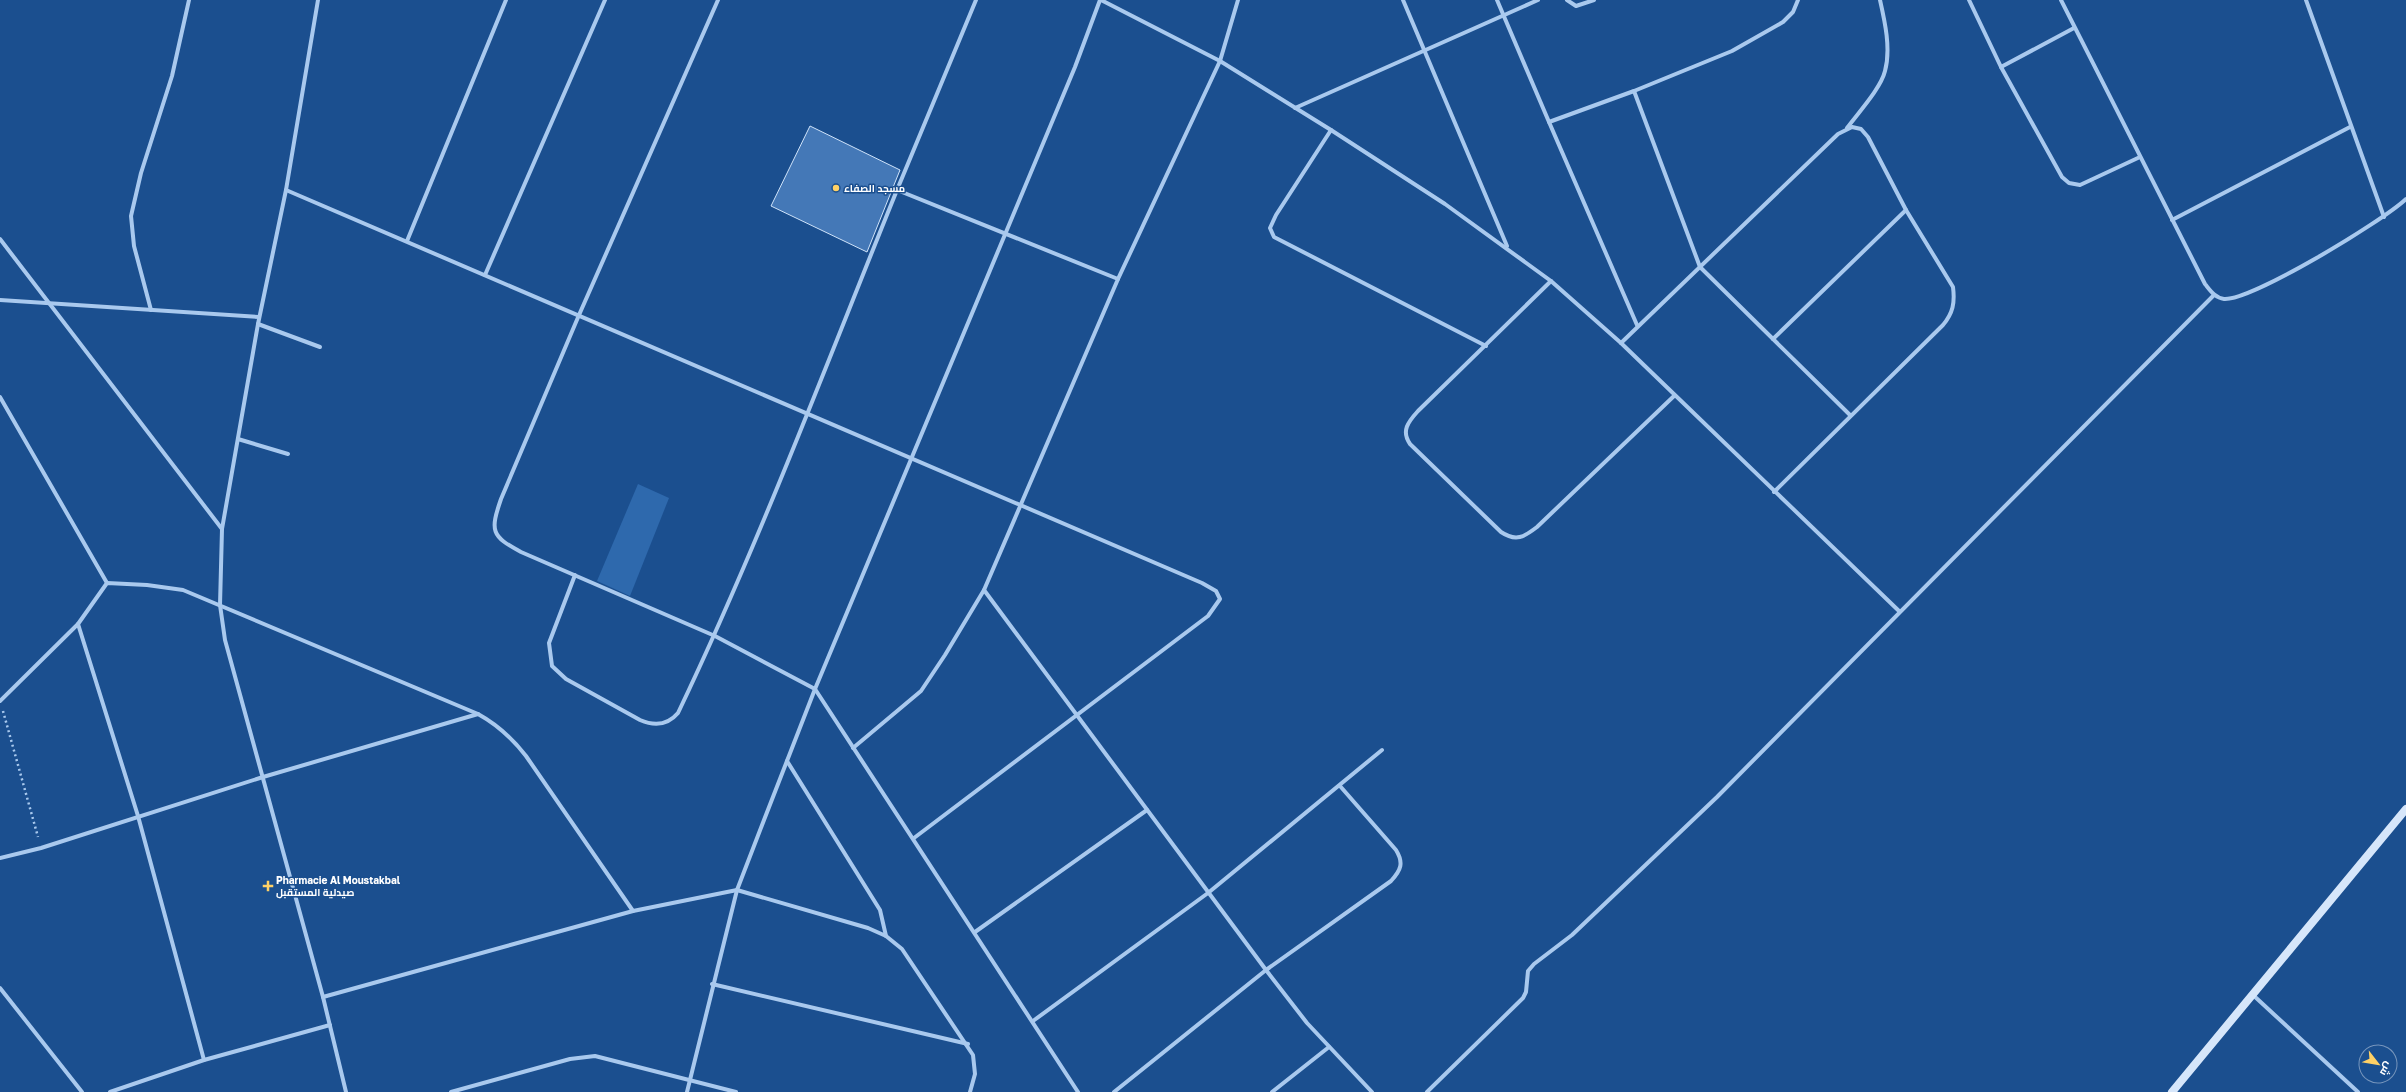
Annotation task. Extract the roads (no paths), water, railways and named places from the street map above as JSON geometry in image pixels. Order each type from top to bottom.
[{"type":"street","points":[[151,310],[134,246],[131,216],[141,174],[172,76],[189,0]]},
{"type":"street","points":[[318,0],[286,190],[259,317],[222,529],[220,605],[225,640],[323,997],[346,1092]]},
{"type":"street","points":[[408,241],[506,0]]},
{"type":"street","points":[[485,275],[605,0]]},
{"type":"street","points":[[718,0],[579,315],[493,522],[497,536],[502,542],[715,636],[815,689],[914,838],[1078,1092]]},
{"type":"street","points":[[575,575],[549,643],[552,666],[566,679],[651,725],[664,724],[672,720],[678,713],[715,636],[808,414],[897,190],[976,0]]},
{"type":"street","points":[[687,1092],[712,984],[737,890],[815,689],[1007,233],[1075,67],[1100,0],[1220,61],[1331,130],[1445,204],[1551,281],[1621,343],[1674,396],[1899,612]]},
{"type":"street","points":[[853,748],[888,720],[920,691],[945,655],[984,590],[1022,505],[1118,279],[1220,61],[1238,0]]},
{"type":"street","points":[[1403,0],[1507,248]]},
{"type":"street","points":[[1497,0],[1637,325]]},
{"type":"street","points":[[1295,108],[1424,52],[1538,0]]},
{"type":"street","points":[[1567,0],[1576,6],[1594,0]]},
{"type":"street","points":[[1549,122],[1634,91],[1732,51],[1783,22],[1793,12],[1798,0]]},
{"type":"street","points":[[1621,343],[1637,325],[1700,267],[1838,134],[1847,128],[1885,72],[1888,58],[1880,0]]},
{"type":"street","points":[[1969,0],[2001,67],[2052,162],[2062,177],[2069,183],[2080,185],[2140,157]]},
{"type":"street","points":[[2061,0],[2205,284],[2214,295],[2223,299],[2234,298],[2255,290],[2351,239],[2384,217],[2406,199]]},
{"type":"street","points":[[2306,0],[2350,127],[2384,217]]},
{"type":"street","points":[[2001,67],[2074,28]]},
{"type":"street","points":[[1634,91],[1700,267],[1850,415]]},
{"type":"street","points":[[1774,492],[1850,415],[1943,325],[1952,310],[1954,302],[1952,287],[1906,210],[1868,137],[1856,127],[1847,128]]},
{"type":"street","points":[[2172,220],[2350,127]]},
{"type":"street","points":[[1331,130],[1276,215],[1270,228],[1274,237],[1486,346]]},
{"type":"street","points":[[286,190],[408,241],[1202,583],[1219,595],[1218,604],[1208,616],[914,838]]},
{"type":"street","points":[[897,190],[1007,233],[1118,279]]},
{"type":"street","points":[[1774,339],[1906,210]]},
{"type":"street","points":[[0,239],[52,303],[222,529]]},
{"type":"street","points":[[1551,281],[1418,411],[1409,421],[1405,433],[1410,444],[1509,537],[1517,539],[1525,536],[1538,527],[1674,396]]},
{"type":"street","points":[[1427,1092],[1523,998],[1526,992],[1528,971],[1534,964],[1572,935],[1712,802],[2214,295]]},
{"type":"street","points":[[0,300],[259,317]]},
{"type":"street","points":[[258,324],[320,347]]},
{"type":"street","points":[[0,397],[107,583]]},
{"type":"street","points":[[238,439],[288,454]]},
{"type":"street","points":[[107,583],[147,585],[183,590],[478,714],[495,724],[512,739],[526,756],[634,911]]},
{"type":"street","points":[[0,701],[78,624],[107,583]]},
{"type":"street","points":[[984,590],[1075,717],[1147,810],[1266,970],[1307,1023],[1372,1092]]},
{"type":"street","points":[[78,624],[138,816],[204,1060]]},
{"type":"street","points":[[0,858],[41,848],[263,777],[478,714]]},
{"type":"street","points":[[1033,1021],[1208,894],[1382,750]]},
{"type":"street","points":[[787,761],[880,910],[886,936]]},
{"type":"street","points":[[1114,1092],[1266,970],[1391,880],[1401,868],[1400,856],[1396,850],[1340,786]]},
{"type":"street","points":[[2172,1092],[2406,809]]},
{"type":"street","points":[[975,932],[1147,810]]},
{"type":"street","points":[[323,997],[634,911],[737,890],[868,928],[886,936],[902,949],[968,1044],[975,1064],[970,1092]]},
{"type":"street","points":[[712,984],[968,1044]]},
{"type":"street","points":[[0,988],[82,1092]]},
{"type":"street","points":[[2252,995],[2358,1092]]},
{"type":"street","points":[[110,1092],[204,1060],[330,1025]]},
{"type":"street","points":[[1272,1092],[1329,1047]]},
{"type":"street","points":[[451,1092],[570,1059],[595,1056],[736,1092]]},
{"type":"place","name":"مسجد الصفاء","points":[[836,188]]},
{"type":"place","name":"Pharmacie Al Moustakbal صيدلية المستقبل","points":[[268,886]]}]
